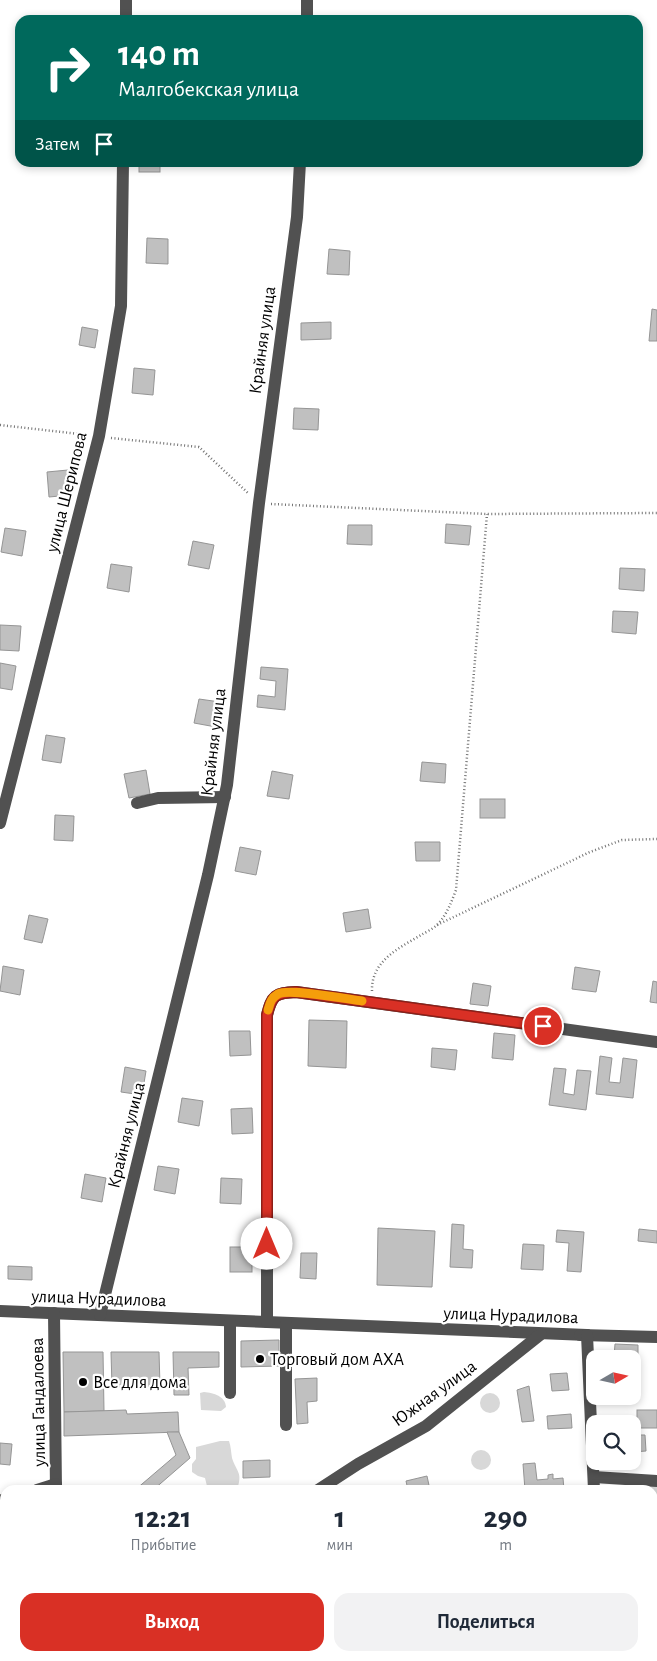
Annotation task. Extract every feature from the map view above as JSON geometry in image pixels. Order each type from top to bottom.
[{"type":"street","points":[[126,0],[126,15]]},
{"type":"street","points":[[307,0],[307,15]]},
{"type":"street","name":"улица Шерипова","points":[[0,823],[99,436],[121,306],[123,167]]},
{"type":"street","name":"Крайняя улица","points":[[100,1315],[208,875],[225,797],[259,503],[297,217],[300,167]]},
{"type":"street","points":[[137,803],[158,798],[225,797]]},
{"type":"street","points":[[267,1322],[267,1015],[271,1000],[280,993],[296,992],[657,1042]]},
{"type":"street","name":"улица Нурадилова","points":[[0,1311],[587,1335]]},
{"type":"street","name":"улица Гандалоева","points":[[54,1314],[56,1485]]},
{"type":"street","points":[[230,1321],[230,1392]]},
{"type":"street","points":[[286,1323],[286,1425]]},
{"type":"street","name":"улица Нурадилова","points":[[286,1323],[587,1335]]},
{"type":"street","name":"Южная улица","points":[[326,1485],[358,1464],[426,1426],[541,1334]]},
{"type":"street","points":[[657,1338],[587,1335],[594,1484],[657,1481]]},
{"type":"path","points":[[0,425],[198,447],[259,503],[487,514],[657,512]]},
{"type":"path","points":[[436,926],[448,911],[456,890],[487,514]]},
{"type":"path","points":[[372,1003],[372,984],[379,966],[391,952],[436,926],[590,852],[622,840],[657,839]]},
{"type":"shaded area","points":[[200,1393],[215,1394],[224,1400],[226,1407],[221,1411],[201,1410]]},
{"type":"shaded area","points":[[486,1393],[494,1393],[500,1399],[500,1407],[494,1413],[486,1413],[480,1407],[480,1399]]},
{"type":"shaded area","points":[[220,1441],[229,1441],[232,1458],[239,1473],[239,1485],[207,1485],[205,1478],[192,1472],[192,1464],[196,1459],[196,1447]]},
{"type":"shaded area","points":[[477,1450],[485,1450],[491,1456],[491,1464],[485,1470],[477,1470],[471,1464],[471,1456]]},
{"type":"shaded area","points":[[646,1481],[657,1484],[657,1485],[631,1485]]},
{"type":"building","points":[[139,167],[160,167],[160,172],[139,172]]},
{"type":"building","points":[[147,238],[168,239],[168,264],[146,263]]},
{"type":"building","points":[[329,249],[350,251],[349,275],[327,274]]},
{"type":"building","points":[[652,309],[657,310],[657,341],[649,341]]},
{"type":"building","points":[[331,322],[331,339],[301,340],[301,323]]},
{"type":"building","points":[[82,327],[98,330],[95,348],[79,345]]},
{"type":"building","points":[[134,368],[155,370],[153,395],[132,393]]},
{"type":"building","points":[[294,408],[319,409],[318,430],[293,429]]},
{"type":"building","points":[[68,470],[70,495],[49,497],[47,472]]},
{"type":"building","points":[[446,524],[471,526],[469,545],[445,543]]},
{"type":"building","points":[[348,525],[372,525],[372,545],[347,544]]},
{"type":"building","points":[[5,528],[26,531],[22,556],[1,552]]},
{"type":"building","points":[[193,541],[214,545],[209,569],[188,565]]},
{"type":"building","points":[[111,564],[132,567],[129,592],[107,588]]},
{"type":"building","points":[[620,568],[645,569],[644,591],[619,589]]},
{"type":"building","points":[[613,611],[638,612],[636,634],[612,632]]},
{"type":"building","points":[[0,625],[21,626],[19,651],[0,650]]},
{"type":"building","points":[[0,663],[16,666],[12,690],[0,688]]},
{"type":"building","points":[[261,667],[288,669],[285,710],[257,707],[258,695],[275,697],[276,681],[260,679]]},
{"type":"building","points":[[199,699],[220,702],[216,727],[194,723]]},
{"type":"building","points":[[46,735],[65,738],[61,763],[42,760]]},
{"type":"building","points":[[422,762],[446,764],[445,783],[420,781]]},
{"type":"building","points":[[146,770],[150,794],[129,798],[124,774]]},
{"type":"building","points":[[272,771],[293,775],[289,799],[267,796]]},
{"type":"building","points":[[480,799],[505,799],[505,818],[480,818]]},
{"type":"building","points":[[55,815],[74,816],[73,841],[54,840]]},
{"type":"building","points":[[415,842],[440,842],[440,861],[416,861]]},
{"type":"building","points":[[240,847],[261,851],[256,875],[235,871]]},
{"type":"building","points":[[368,909],[371,928],[346,932],[343,913]]},
{"type":"building","points":[[29,915],[48,919],[42,943],[24,939]]},
{"type":"building","points":[[3,966],[24,970],[20,995],[0,991]]},
{"type":"building","points":[[575,967],[600,971],[596,992],[572,989]]},
{"type":"building","points":[[653,981],[657,982],[657,1003],[650,1002]]},
{"type":"building","points":[[473,983],[491,986],[488,1006],[470,1004]]},
{"type":"building","points":[[309,1020],[347,1021],[346,1068],[308,1066]]},
{"type":"building","points":[[229,1031],[250,1031],[251,1055],[230,1056]]},
{"type":"building","points":[[494,1033],[515,1035],[513,1060],[492,1058]]},
{"type":"building","points":[[432,1048],[457,1050],[455,1070],[431,1067]]},
{"type":"building","points":[[600,1056],[612,1058],[609,1082],[620,1083],[623,1058],[637,1060],[633,1098],[596,1094]]},
{"type":"building","points":[[125,1067],[146,1071],[142,1095],[121,1092]]},
{"type":"building","points":[[554,1068],[566,1069],[563,1093],[574,1095],[577,1070],[591,1071],[586,1110],[549,1105]]},
{"type":"building","points":[[182,1098],[203,1101],[199,1126],[178,1122]]},
{"type":"building","points":[[252,1108],[253,1133],[232,1134],[231,1109]]},
{"type":"building","points":[[158,1166],[179,1169],[175,1194],[154,1190]]},
{"type":"building","points":[[85,1174],[106,1178],[102,1202],[81,1198]]},
{"type":"building","points":[[221,1178],[242,1179],[241,1204],[220,1203]]},
{"type":"building","points":[[452,1224],[464,1225],[463,1249],[473,1250],[472,1268],[450,1267]]},
{"type":"building","points":[[378,1228],[435,1231],[432,1287],[377,1285]]},
{"type":"building","points":[[639,1229],[657,1231],[657,1243],[638,1241]]},
{"type":"building","points":[[557,1230],[584,1232],[581,1272],[567,1271],[569,1243],[556,1242]]},
{"type":"building","points":[[523,1244],[544,1245],[543,1270],[521,1269]]},
{"type":"building","points":[[230,1247],[252,1247],[252,1272],[230,1272]]},
{"type":"building","points":[[301,1253],[317,1253],[316,1279],[300,1278]]},
{"type":"building","points":[[8,1266],[32,1267],[32,1280],[8,1279]]},
{"type":"building","name":"Торговый дом АХА","points":[[279,1340],[279,1366],[241,1367],[241,1341]]},
{"type":"building","points":[[615,1344],[638,1345],[638,1350],[615,1350]]},
{"type":"building","name":"Все для дома","points":[[63,1352],[103,1352],[104,1411],[64,1412]]},
{"type":"building","points":[[111,1352],[159,1352],[160,1386],[112,1387]]},
{"type":"building","points":[[173,1352],[219,1352],[219,1367],[188,1368],[189,1395],[174,1395]]},
{"type":"building","points":[[567,1373],[569,1390],[552,1391],[550,1374]]},
{"type":"building","points":[[317,1378],[317,1401],[307,1402],[308,1423],[297,1424],[295,1379]]},
{"type":"building","points":[[529,1386],[534,1421],[522,1422],[517,1390]]},
{"type":"building","points":[[126,1410],[127,1414],[178,1412],[179,1432],[64,1436],[64,1412]]},
{"type":"building","points":[[637,1410],[657,1410],[657,1428],[641,1428],[641,1415],[637,1415]]},
{"type":"building","points":[[571,1414],[572,1428],[548,1429],[547,1416]]},
{"type":"building","points":[[167,1432],[179,1432],[190,1458],[159,1485],[141,1485],[176,1455]]},
{"type":"building","points":[[641,1435],[645,1435],[646,1451],[641,1451]]},
{"type":"building","points":[[0,1443],[12,1444],[10,1465],[0,1464]]},
{"type":"building","points":[[270,1460],[270,1477],[243,1478],[243,1461]]},
{"type":"building","points":[[535,1463],[537,1480],[548,1479],[548,1475],[553,1474],[553,1479],[563,1478],[564,1485],[525,1485],[523,1464]]},
{"type":"building","points":[[427,1476],[429,1485],[407,1485],[406,1481]]},
{"type":"slow traffic","points":[[268,1010],[271,1000],[280,993],[296,992],[362,1001]]},
{"type":"place","name":"Торговый дом АХА","points":[[260,1359]]},
{"type":"place","name":"Все для дома","points":[[83,1382]]},
{"type":"route","points":[[267,1244],[266,1067],[267,1015],[271,1000],[280,993],[296,992],[543,1026]]}]
